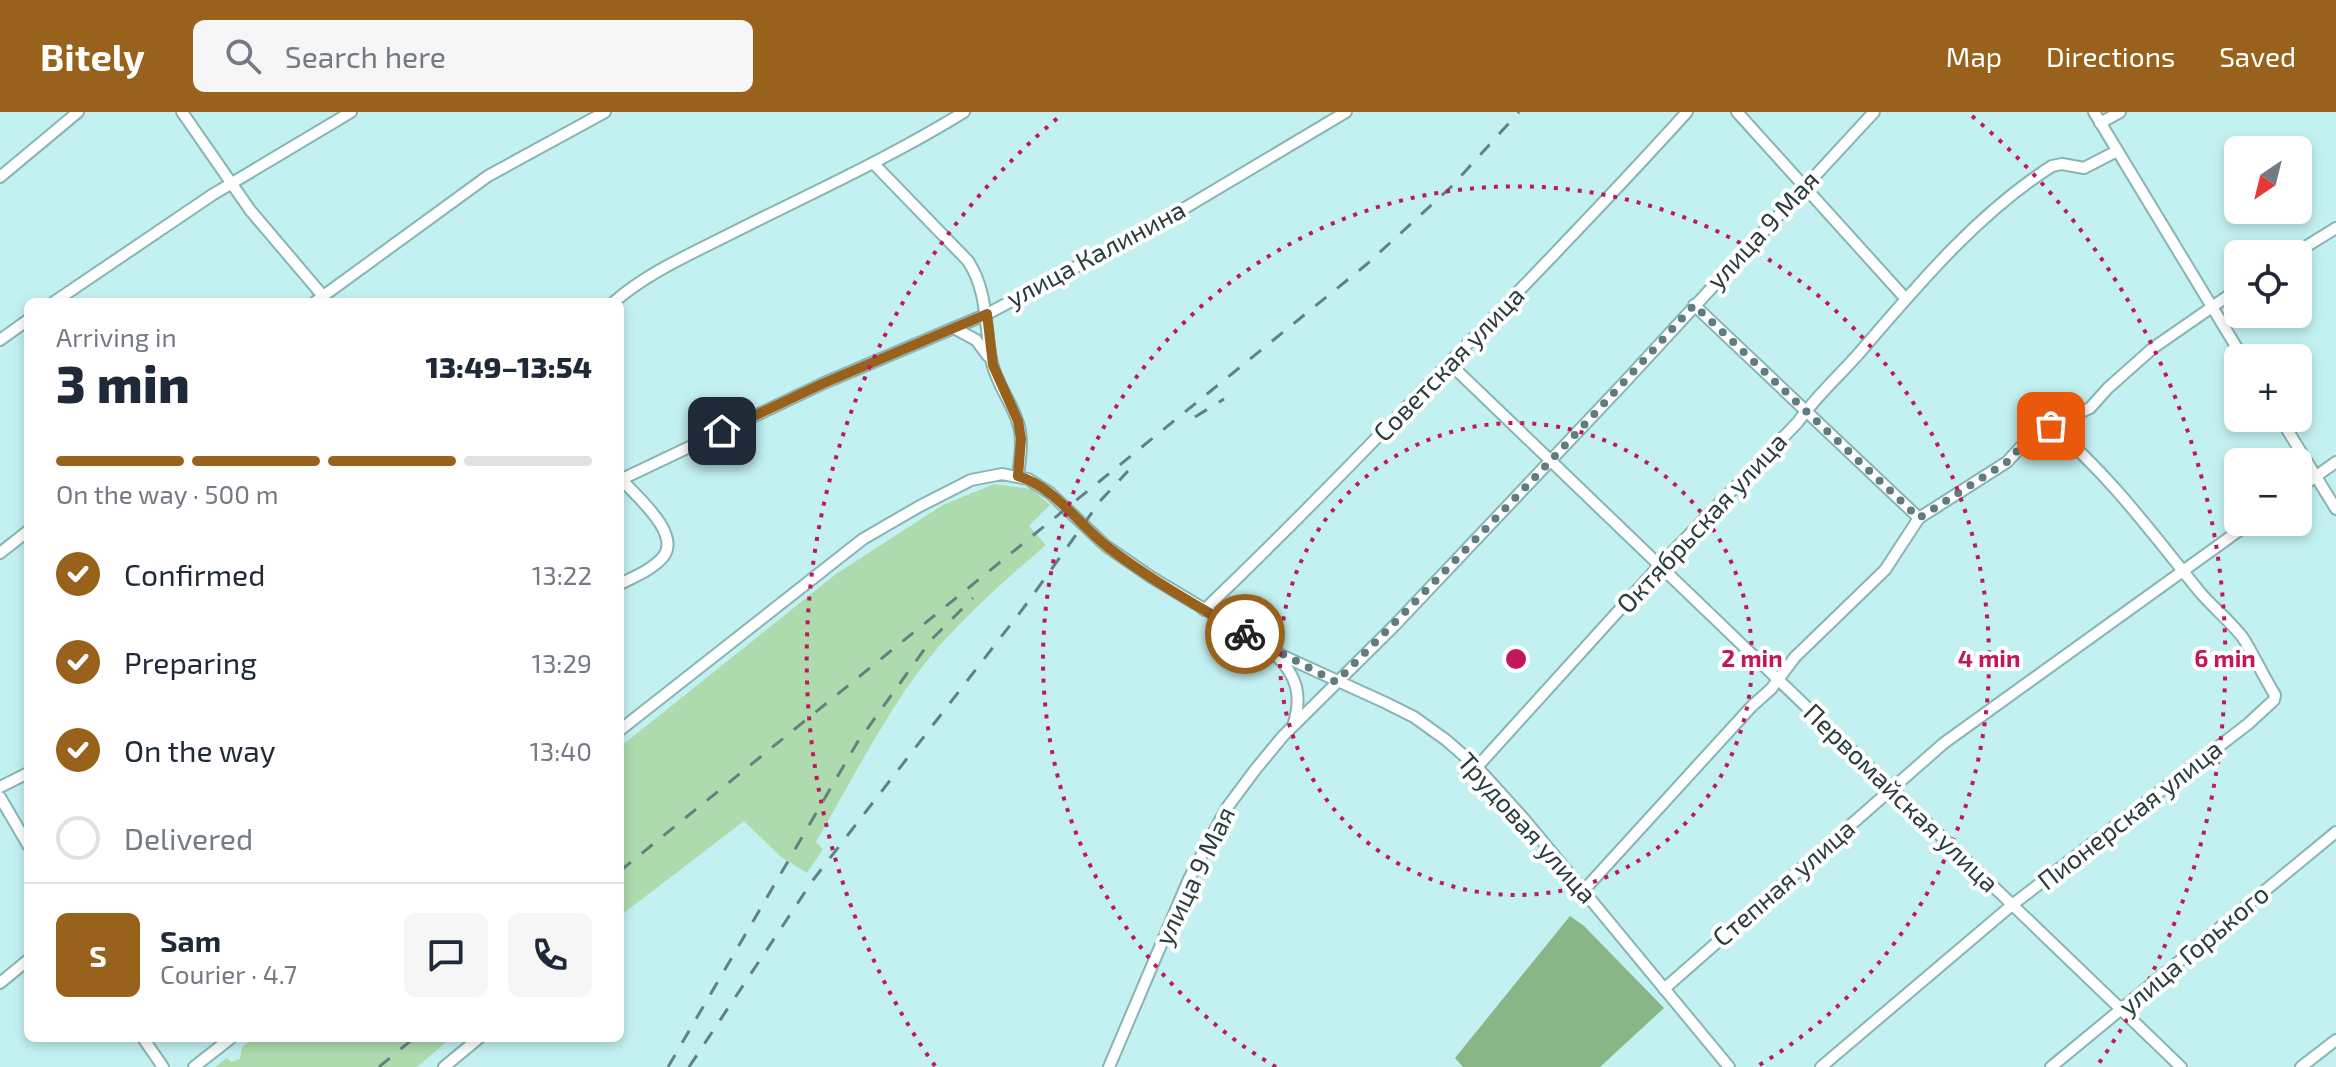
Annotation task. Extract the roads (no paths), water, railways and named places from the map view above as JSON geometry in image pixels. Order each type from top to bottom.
[{"type":"street","points":[[0,177],[78,112]]},
{"type":"street","points":[[182,112],[250,210],[318,298]]},
{"type":"street","points":[[60,298],[231,183],[351,112]]},
{"type":"street","points":[[320,298],[488,176],[605,112]]},
{"type":"street","points":[[619,298],[697,251],[874,164],[948,116],[964,112]]},
{"type":"street","name":"улица Калинина","points":[[624,478],[824,383],[987,314],[1163,221],[1346,112]]},
{"type":"street","name":"Советская улица","points":[[1204,610],[1296,522],[1583,226],[1687,112]]},
{"type":"street","points":[[1737,112],[1905,298]]},
{"type":"street","name":"улица 9 Мая","points":[[1109,1067],[1177,906],[1215,828],[1236,794],[1294,725],[1394,626],[1874,112]]},
{"type":"street","points":[[2094,112],[2235,344]]},
{"type":"street","points":[[2100,123],[2120,112]]},
{"type":"street","name":"Октябрьская улица","points":[[1477,767],[1867,344],[1905,298],[2004,201],[2043,171],[2062,164],[2084,168],[2117,151]]},
{"type":"street","points":[[874,164],[968,261],[976,274],[987,314],[993,365]]},
{"type":"street","points":[[2312,243],[2336,228]]},
{"type":"street","points":[[1584,890],[1771,689],[1795,657],[1885,570],[1919,518],[2007,462],[2032,435],[2090,408],[2153,348],[2224,297]]},
{"type":"street","points":[[1694,305],[1919,518]]},
{"type":"street","points":[[0,340],[24,323]]},
{"type":"street","points":[[624,727],[863,539],[971,480],[1002,474],[1018,476],[1021,439],[1018,421],[993,365],[976,340],[954,328]]},
{"type":"street","name":"Первомайская улица","points":[[1449,363],[2181,1067]]},
{"type":"street","points":[[2051,426],[2114,487],[2183,570]]},
{"type":"street","points":[[2289,432],[2336,509]]},
{"type":"street","points":[[2312,479],[2336,462]]},
{"type":"street","name":"Трудовая улица","points":[[1018,476],[1040,485],[1091,534],[1127,562],[1204,610],[1269,648],[1414,717],[1446,740],[1477,767],[1584,890],[1729,1067]]},
{"type":"street","points":[[624,484],[656,518],[668,543],[668,549],[656,563],[624,582]]},
{"type":"street","points":[[0,553],[24,534]]},
{"type":"street","name":"Степная улица","points":[[1664,989],[1977,718],[2231,536]]},
{"type":"street","name":"Пионерская улица","points":[[1821,1067],[2012,905],[2269,706],[2275,695],[2243,638],[2183,570]]},
{"type":"street","points":[[1269,648],[1292,674],[1299,689],[1299,707],[1294,725]]},
{"type":"street","points":[[0,787],[24,775]]},
{"type":"street","points":[[0,797],[24,838]]},
{"type":"street","name":"улица Горького","points":[[2051,1067],[2336,832]]},
{"type":"street","points":[[0,983],[24,963]]},
{"type":"street","points":[[2301,1067],[2336,1040]]},
{"type":"street","points":[[146,1042],[163,1067]]},
{"type":"street","points":[[194,1067],[226,1042]]},
{"type":"street","points":[[444,1067],[474,1042]]},
{"type":"railway","points":[[624,868],[1367,264],[1451,187],[1519,112]]},
{"type":"railway","points":[[1195,417],[1224,399]]},
{"type":"railway","points":[[689,1067],[813,880],[1025,606],[1101,500],[1128,471]]},
{"type":"railway","points":[[668,1067],[857,743],[931,640],[973,598]]},
{"type":"railway","points":[[379,1067],[409,1042]]}]
